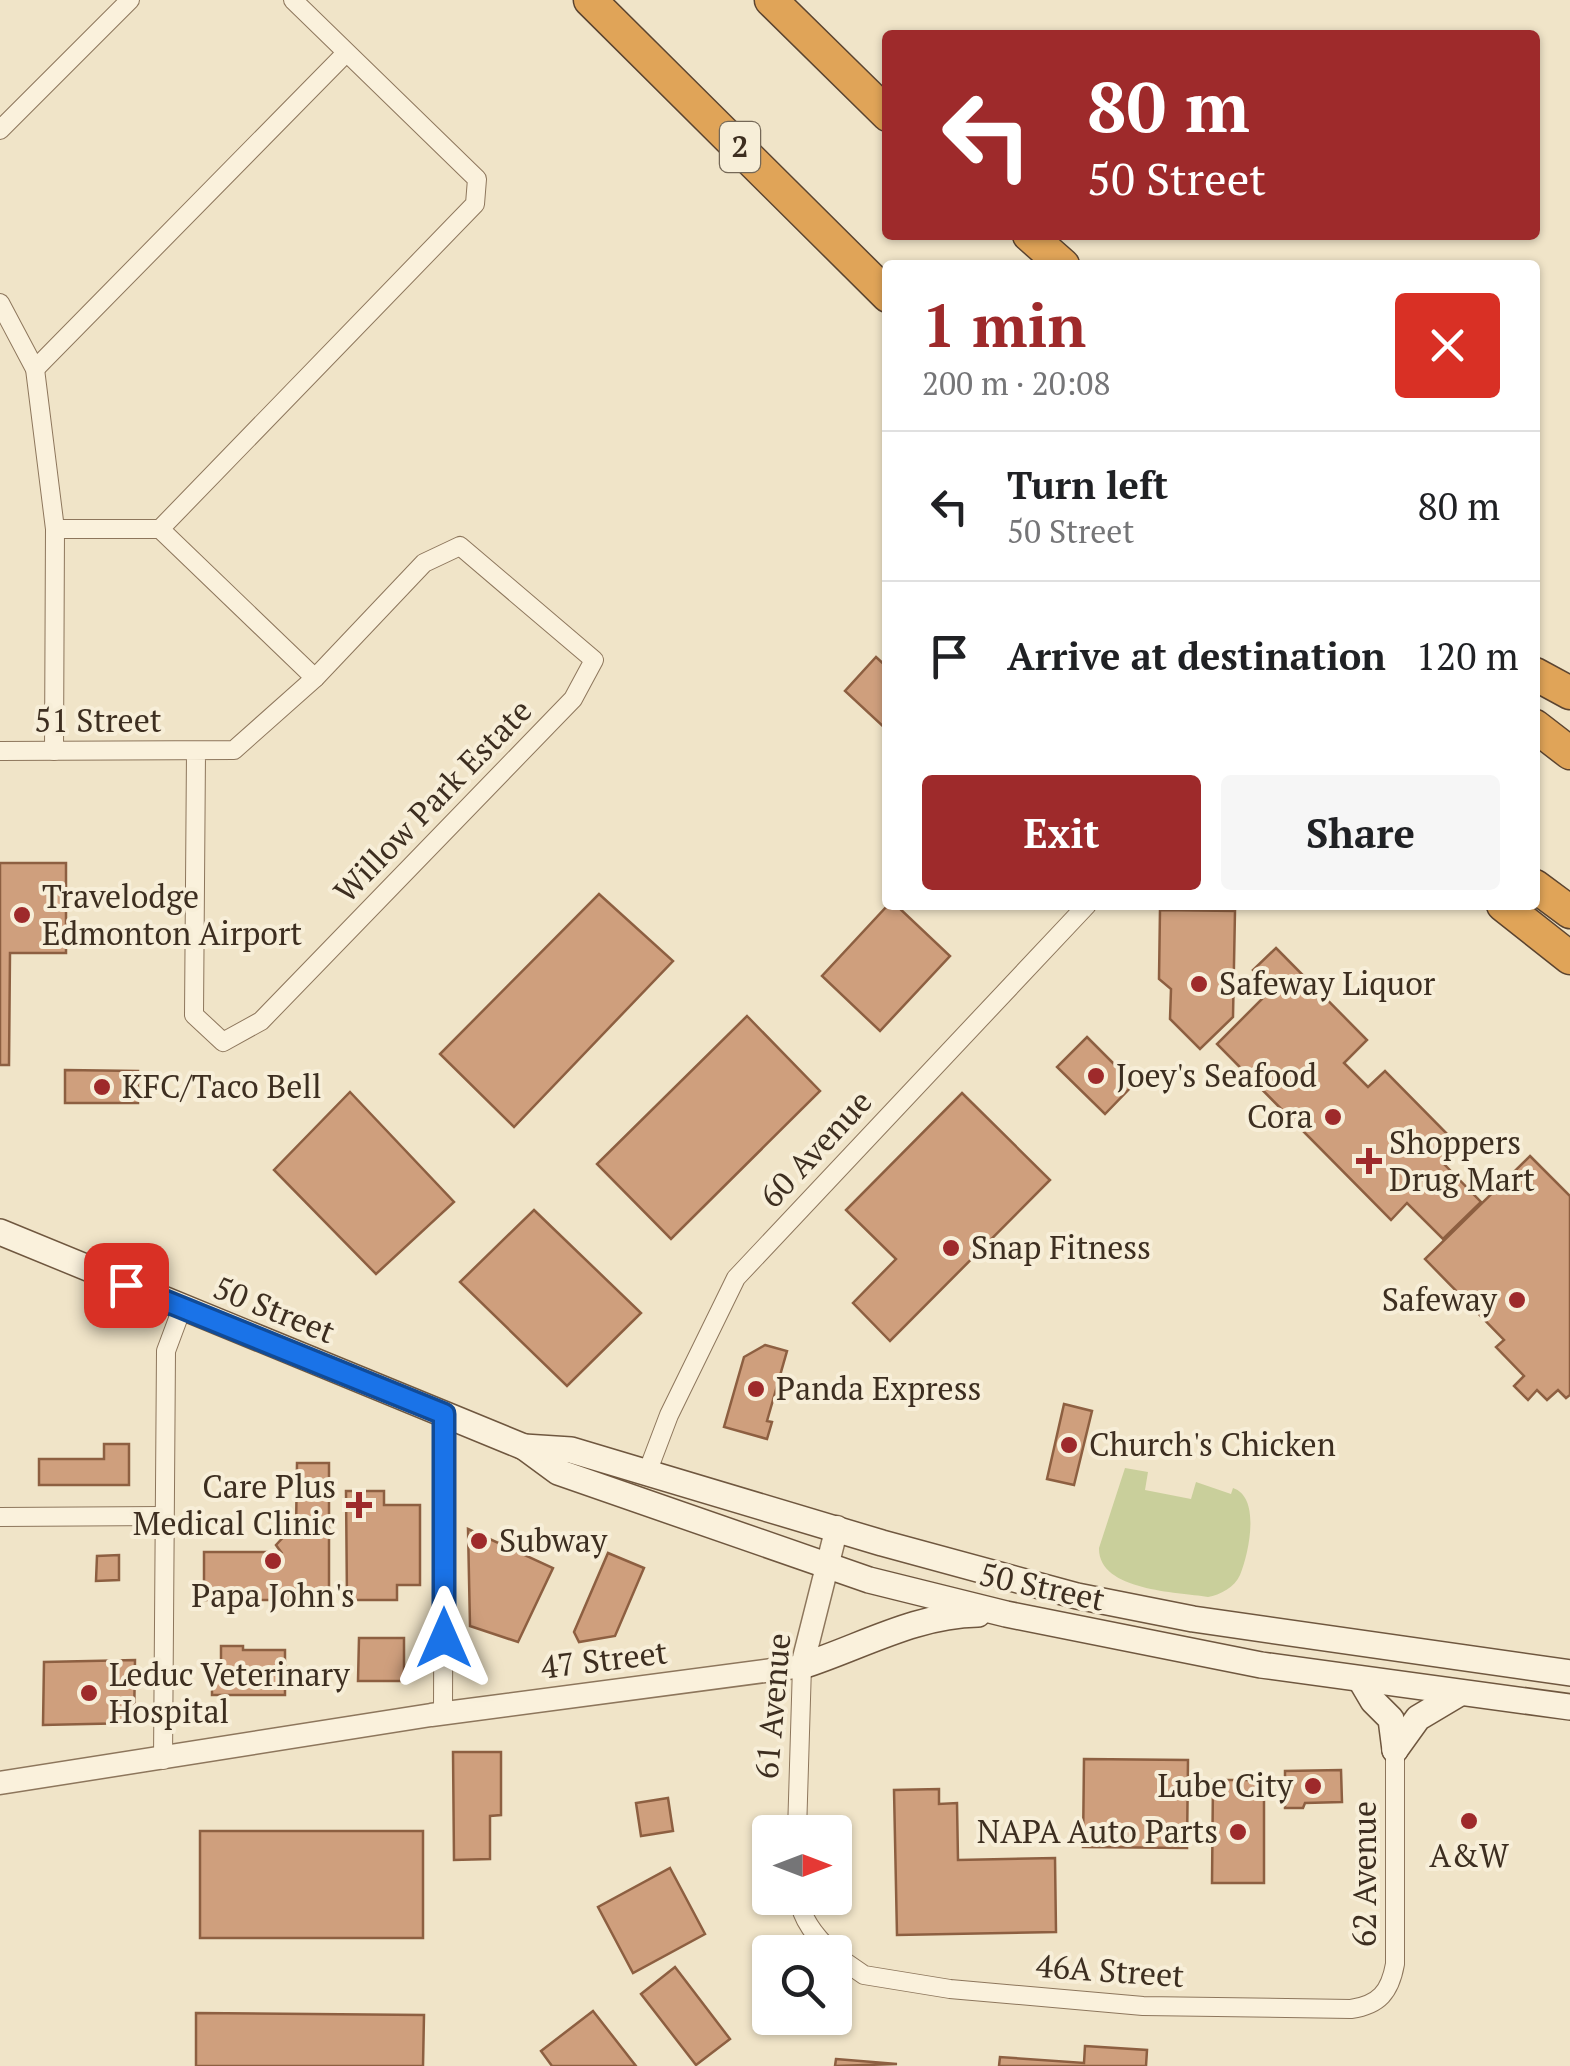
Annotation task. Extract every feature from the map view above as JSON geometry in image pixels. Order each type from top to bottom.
[{"type":"highway","name":"2","points":[[590,0],[882,290]]},
{"type":"highway","points":[[771,0],[882,106]]},
{"type":"highway","points":[[1015,240],[1036,260]]},
{"type":"highway","points":[[1035,240],[1057,260]]},
{"type":"highway","points":[[1540,677],[1570,693]]},
{"type":"highway","points":[[1540,730],[1570,754]]},
{"type":"highway","points":[[1540,890],[1570,912]]},
{"type":"highway","points":[[1509,910],[1570,958]]},
{"type":"main road","name":"50 Street","points":[[0,1232],[524,1447],[558,1472],[869,1580],[1006,1614],[1242,1662],[1570,1707]]},
{"type":"main road","name":"50 Street","points":[[524,1447],[572,1450],[1077,1596],[1193,1619],[1570,1673]]},
{"type":"main road","points":[[802,1666],[948,1615],[1006,1614]]},
{"type":"main road","points":[[1396,1750],[1392,1684],[1426,1652]]},
{"type":"main road","points":[[1360,1678],[1373,1701],[1392,1719]]},
{"type":"main road","points":[[1396,1750],[1418,1718],[1460,1693]]},
{"type":"street","points":[[0,130],[130,0]]},
{"type":"street","points":[[55,530],[160,528],[475,204],[477,179],[294,0]]},
{"type":"street","points":[[35,370],[345,54]]},
{"type":"street","points":[[0,303],[35,370],[55,530],[54,751]]},
{"type":"street","points":[[160,528],[315,678]]},
{"type":"street","name":"Willow Park Estate","points":[[460,546],[594,660],[573,700],[261,1021],[222,1042],[194,1015],[196,752],[234,750],[315,678],[424,564],[460,546]]},
{"type":"street","name":"51 Street","points":[[0,751],[196,752]]},
{"type":"street","name":"60 Avenue","points":[[647,1473],[669,1415],[736,1278],[1081,910]]},
{"type":"street","points":[[163,1760],[166,1351],[182,1308]]},
{"type":"street","points":[[443,1713],[444,1414]]},
{"type":"street","points":[[0,1517],[164,1516]]},
{"type":"street","name":"61 Avenue","points":[[798,1815],[802,1666],[837,1528]]},
{"type":"street","name":"47 Street","points":[[0,1783],[443,1713],[802,1666]]},
{"type":"street","name":"62 Avenue","points":[[1384,1995],[1392,1983],[1396,1964],[1396,1750]]},
{"type":"street","name":"46A Street","points":[[852,1967],[864,1975],[893,1981],[1143,2006],[1351,2009],[1370,2006],[1384,1995]]},
{"type":"green space","points":[[1125,1468],[1148,1472],[1145,1490],[1191,1499],[1196,1482],[1231,1494],[1233,1488],[1242,1493],[1250,1514],[1249,1540],[1240,1575],[1231,1587],[1208,1597],[1142,1587],[1111,1573],[1102,1562],[1099,1548]]},
{"type":"building","points":[[876,657],[882,662],[882,725],[845,691]]},
{"type":"building","points":[[0,863],[66,863],[66,953],[10,953],[9,1065],[0,1065]]},
{"type":"building","points":[[599,894],[673,961],[514,1127],[440,1054]]},
{"type":"building","points":[[883,910],[901,910],[950,956],[880,1031],[822,976]]},
{"type":"building","name":"Safeway Liquor","points":[[1160,910],[1235,911],[1233,1017],[1200,1049],[1170,1019],[1171,989],[1159,979]]},
{"type":"building","points":[[1276,948],[1367,1040],[1344,1063],[1368,1087],[1385,1071],[1461,1148],[1445,1165],[1481,1202],[1443,1239],[1407,1203],[1391,1220],[1217,1044],[1272,989],[1253,970]]},
{"type":"building","points":[[747,1016],[820,1091],[671,1239],[597,1164]]},
{"type":"building","name":"Joey's Seafood","points":[[1087,1037],[1134,1084],[1105,1114],[1057,1067]]},
{"type":"building","name":"KFC/Taco Bell","points":[[65,1070],[138,1071],[138,1103],[65,1103]]},
{"type":"building","points":[[350,1092],[454,1202],[376,1274],[274,1170]]},
{"type":"building","points":[[962,1093],[1050,1180],[890,1341],[853,1303],[896,1259],[846,1210]]},
{"type":"building","name":"Safeway","points":[[1530,1156],[1570,1196],[1570,1395],[1566,1398],[1558,1390],[1547,1400],[1537,1390],[1528,1400],[1514,1386],[1524,1376],[1496,1347],[1504,1340],[1425,1259]]},
{"type":"building","points":[[534,1210],[641,1313],[567,1386],[460,1282]]},
{"type":"building","name":"Panda Express","points":[[765,1345],[787,1351],[767,1421],[772,1422],[767,1439],[724,1427],[744,1357]]},
{"type":"building","name":"Church's Chicken","points":[[1064,1404],[1092,1411],[1074,1485],[1047,1479]]},
{"type":"building","points":[[104,1444],[129,1444],[129,1485],[39,1485],[39,1459],[104,1459]]},
{"type":"building","points":[[297,1463],[329,1463],[329,1600],[204,1600],[204,1552],[281,1552],[276,1545],[289,1531],[296,1531]]},
{"type":"building","points":[[346,1491],[384,1491],[384,1505],[420,1505],[420,1585],[397,1585],[397,1600],[347,1600]]},
{"type":"building","points":[[468,1529],[553,1568],[518,1642],[470,1626]]},
{"type":"building","points":[[608,1553],[644,1568],[615,1636],[579,1642],[574,1632]]},
{"type":"building","points":[[119,1555],[119,1580],[96,1581],[97,1556]]},
{"type":"building","points":[[359,1638],[404,1638],[404,1681],[358,1681]]},
{"type":"building","points":[[221,1646],[285,1650],[285,1695],[212,1695],[212,1675],[221,1675]]},
{"type":"building","name":"Leduc Veterinary Hospital","points":[[135,1660],[134,1723],[43,1725],[44,1662]]},
{"type":"building","points":[[453,1752],[501,1752],[501,1815],[490,1816],[490,1859],[454,1860]]},
{"type":"building","points":[[1084,1759],[1188,1760],[1187,1848],[1083,1847]]},
{"type":"building","name":"Lube City","points":[[1341,1770],[1342,1802],[1285,1808],[1285,1771]]},
{"type":"building","name":"NAPA Auto Parts","points":[[1213,1780],[1264,1780],[1264,1883],[1212,1883]]},
{"type":"building","points":[[939,1789],[939,1804],[957,1803],[958,1860],[1055,1858],[1056,1932],[897,1935],[894,1790]]},
{"type":"building","points":[[668,1798],[673,1831],[641,1836],[636,1803]]},
{"type":"building","points":[[200,1831],[423,1831],[423,1938],[200,1938]]},
{"type":"building","points":[[670,1868],[705,1934],[633,1973],[598,1907]]},
{"type":"building","points":[[675,1967],[730,2039],[696,2065],[641,1994]]},
{"type":"building","points":[[593,2011],[636,2066],[552,2066],[541,2051]]},
{"type":"building","points":[[196,2013],[424,2015],[423,2066],[196,2066]]},
{"type":"building","points":[[1085,2046],[1147,2050],[1146,2066],[999,2066],[1000,2057],[1084,2063]]},
{"type":"building","points":[[836,2059],[897,2064],[835,2066]]},
{"type":"place","name":"Travelodge Edmonton Airport","points":[[22,915]]},
{"type":"place","name":"Safeway Liquor","points":[[1199,984]]},
{"type":"place","name":"Joey's Seafood","points":[[1096,1076]]},
{"type":"place","name":"KFC/Taco Bell","points":[[102,1087]]},
{"type":"place","name":"Cora","points":[[1333,1117]]},
{"type":"place","name":"Shoppers Drug Mart","points":[[1369,1161]]},
{"type":"place","name":"Snap Fitness","points":[[951,1248]]},
{"type":"place","name":"Safeway","points":[[1517,1300]]},
{"type":"place","name":"Panda Express","points":[[756,1389]]},
{"type":"place","name":"Church's Chicken","points":[[1069,1445]]},
{"type":"place","name":"Care Plus Medical Clinic","points":[[359,1505]]},
{"type":"place","name":"Subway","points":[[479,1541]]},
{"type":"place","name":"Papa John's","points":[[273,1561]]},
{"type":"place","name":"Leduc Veterinary Hospital","points":[[89,1693]]},
{"type":"place","name":"Lube City","points":[[1313,1786]]},
{"type":"place","name":"A&W","points":[[1469,1821]]},
{"type":"place","name":"NAPA Auto Parts","points":[[1238,1832]]},
{"type":"route","points":[[126,1285],[444,1414],[444,1638]]}]
